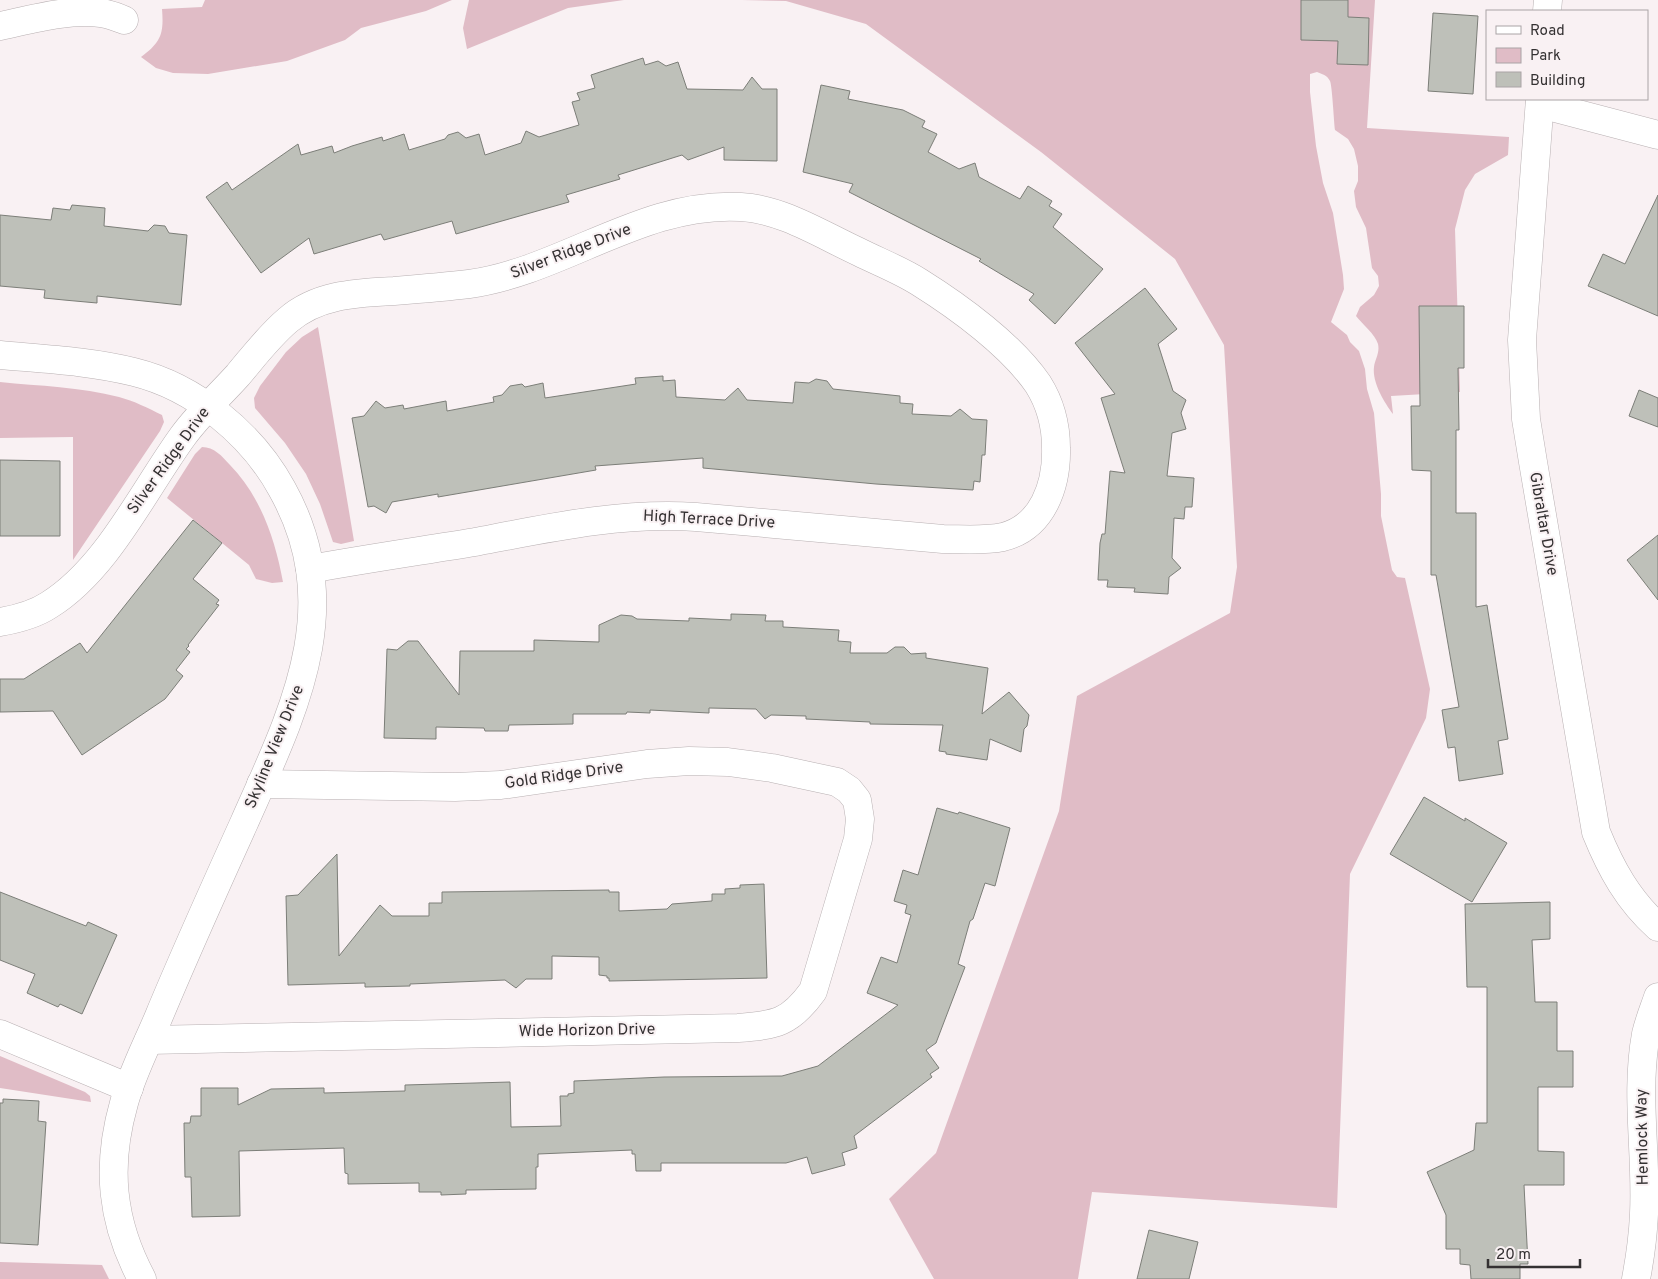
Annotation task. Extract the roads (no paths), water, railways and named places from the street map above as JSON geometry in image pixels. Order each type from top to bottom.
[{"type":"street","points":[[0,26],[83,12],[103,13],[124,20]]},
{"type":"street","points":[[1540,101],[1658,135]]},
{"type":"street","name":"Gibraltar Drive","points":[[1540,101],[1522,340],[1526,419],[1596,832],[1607,860],[1623,887],[1644,914],[1658,927]]},
{"type":"street","name":"Silver Ridge Drive","points":[[0,622],[24,617],[46,607],[72,589],[94,567],[184,434],[272,334],[293,316],[315,303],[336,297],[440,287],[508,277],[663,216],[691,209],[745,207],[771,213],[793,221],[914,279],[982,327],[1015,357],[1038,385],[1049,406],[1054,427],[1056,468],[1052,488],[1042,509],[1030,523],[1016,532],[991,538]]},
{"type":"street","name":"Skyline View Drive","points":[[0,355],[112,367],[138,373],[162,382],[207,407],[238,430],[274,474],[290,502],[302,531],[309,556],[313,614],[310,641],[305,669],[288,721],[129,1088],[117,1134],[113,1163],[116,1210],[123,1236],[142,1279]]},
{"type":"street","name":"High Terrace Drive","points":[[310,569],[408,554],[582,522],[639,516],[696,516],[943,539],[991,538]]},
{"type":"street","name":"Gold Ridge Drive","points":[[261,784],[455,787],[501,785],[647,764],[688,761],[728,762],[772,768],[837,782],[849,790],[857,800]]},
{"type":"street","name":"Wide Horizon Drive","points":[[149,1040],[765,1026],[782,1020],[800,1009],[813,992],[858,839],[860,819],[857,800]]},
{"type":"street","name":"Hemlock Way","points":[[1636,1279],[1641,1252],[1644,1213],[1642,1067],[1647,1032],[1658,997]]},
{"type":"street","points":[[0,1034],[129,1088]]}]
